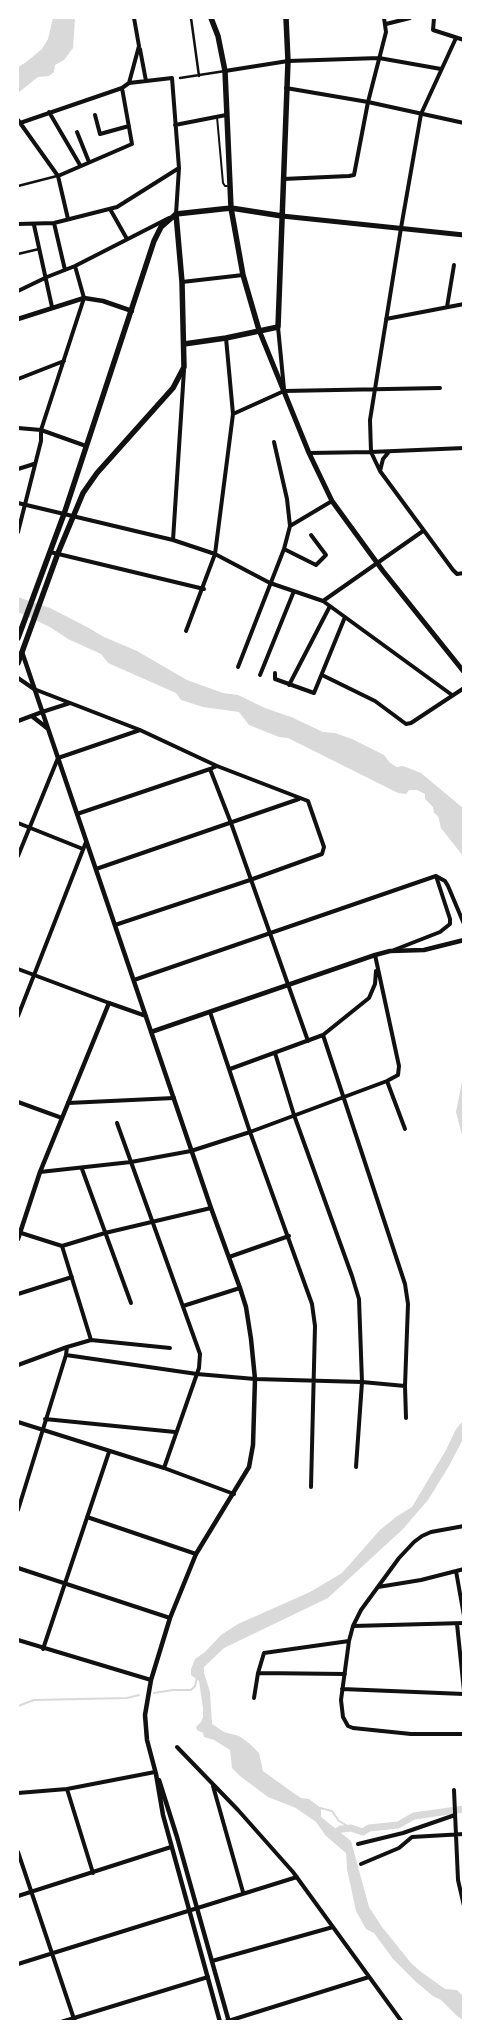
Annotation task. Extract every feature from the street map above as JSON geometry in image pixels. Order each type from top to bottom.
[{"type":"main road","points":[[211,18],[218,36],[225,71],[231,208],[243,275],[259,330],[309,453],[332,501],[377,562],[464,672]]},
{"type":"main road","points":[[184,344],[226,338],[278,327],[288,61],[286,18]]},
{"type":"main road","points":[[18,637],[64,514],[154,241],[162,228],[175,215],[231,208],[282,216],[464,236]]},
{"type":"main road","points":[[18,663],[72,517],[89,483],[174,388],[184,367],[182,282],[175,215]]},
{"type":"street","points":[[134,18],[146,81]]},
{"type":"street","points":[[190,18],[199,76]]},
{"type":"street","points":[[283,179],[354,175],[368,102],[386,32],[384,18]]},
{"type":"street","points":[[386,24],[410,18]]},
{"type":"street","points":[[434,18],[433,30],[464,40]]},
{"type":"street","points":[[456,38],[422,114],[401,228],[370,420],[372,452],[380,471],[456,573],[464,572]]},
{"type":"street","points":[[129,83],[139,46]]},
{"type":"street","points":[[180,78],[288,61],[379,58],[441,69]]},
{"type":"street","points":[[18,291],[46,276],[75,266],[175,215],[178,168],[172,78],[129,83],[122,88],[19,121],[58,176],[68,218]]},
{"type":"street","points":[[18,186],[58,176],[132,144],[122,88]]},
{"type":"street","points":[[286,88],[368,102],[464,123]]},
{"type":"street","points":[[49,112],[80,165]]},
{"type":"street","points":[[95,115],[100,134],[129,126]]},
{"type":"street","points":[[175,125],[226,115]]},
{"type":"street","points":[[77,132],[89,162]]},
{"type":"street","points":[[18,224],[54,223],[110,209],[130,200],[178,168]]},
{"type":"street","points":[[110,209],[127,240]]},
{"type":"street","points":[[54,223],[65,270]]},
{"type":"street","points":[[34,225],[52,307]]},
{"type":"street","points":[[18,254],[40,249]]},
{"type":"street","points":[[447,307],[454,265]]},
{"type":"street","points":[[18,532],[41,441],[41,430],[84,298],[75,266]]},
{"type":"street","points":[[182,282],[243,275]]},
{"type":"street","points":[[18,319],[84,298],[103,301],[132,311]]},
{"type":"street","points":[[386,319],[464,304]]},
{"type":"street","points":[[278,327],[284,391]]},
{"type":"street","points":[[186,632],[204,589],[215,554],[233,414],[226,338]]},
{"type":"street","points":[[18,379],[64,361]]},
{"type":"street","points":[[174,540],[184,367]]},
{"type":"street","points":[[233,414],[284,391],[440,388]]},
{"type":"street","points":[[18,428],[41,430],[86,446]]},
{"type":"street","points":[[238,667],[284,549],[290,526],[287,499],[274,442]]},
{"type":"street","points":[[309,453],[389,452],[464,448]]},
{"type":"street","points":[[380,471],[384,458],[389,452]]},
{"type":"street","points":[[18,469],[34,464]]},
{"type":"street","points":[[290,526],[332,501]]},
{"type":"street","points":[[18,503],[174,540],[215,554],[270,583],[323,601],[452,695]]},
{"type":"street","points":[[323,601],[423,531]]},
{"type":"street","points":[[284,549],[316,565],[326,555],[311,535]]},
{"type":"street","points":[[50,552],[204,589]]},
{"type":"street","points":[[260,675],[294,591]]},
{"type":"street","points":[[289,685],[330,606]]},
{"type":"street","points":[[275,673],[275,679],[312,694],[316,691],[345,617]]},
{"type":"street","points":[[22,652],[191,1151],[240,1288],[246,1307],[250,1332],[255,1380],[252,1455],[249,1467],[196,1554],[170,1618],[151,1680],[145,1715],[145,1729],[156,1773],[163,1815],[220,2022]]},
{"type":"street","points":[[322,675],[375,701],[406,724],[411,723],[464,688]]},
{"type":"street","points":[[18,678],[34,689],[140,730],[217,766],[308,801],[324,851],[318,856],[114,924]]},
{"type":"street","points":[[18,721],[70,702]]},
{"type":"street","points":[[33,717],[48,728]]},
{"type":"street","points":[[18,856],[58,758],[140,730]]},
{"type":"street","points":[[77,814],[217,766]]},
{"type":"street","points":[[210,769],[308,1041]]},
{"type":"street","points":[[96,869],[300,798]]},
{"type":"street","points":[[18,823],[83,849]]},
{"type":"street","points":[[18,1016],[86,841]]},
{"type":"street","points":[[134,980],[436,876],[445,881],[448,886],[464,924]]},
{"type":"street","points":[[151,1032],[287,984],[390,951],[440,932],[450,924],[450,919],[436,876]]},
{"type":"street","points":[[390,951],[424,950],[464,940]]},
{"type":"street","points":[[40,1172],[82,1169],[191,1151],[250,1132],[387,1081],[398,1075],[399,1066],[375,955]]},
{"type":"street","points":[[230,1068],[323,1035],[369,998],[375,984],[377,966]]},
{"type":"street","points":[[18,969],[146,1016]]},
{"type":"street","points":[[18,1239],[40,1172],[109,1003]]},
{"type":"street","points":[[210,1012],[250,1132],[289,1236],[314,1312],[314,1381],[310,1487]]},
{"type":"street","points":[[323,1035],[342,1098],[405,1284],[408,1304],[405,1386],[406,1418]]},
{"type":"street","points":[[275,1053],[294,1115],[349,1267],[359,1300],[362,1382],[356,1467]]},
{"type":"street","points":[[387,1081],[405,1129]]},
{"type":"street","points":[[68,1103],[174,1098]]},
{"type":"street","points":[[18,1102],[62,1118]]},
{"type":"street","points":[[118,1122],[200,1354],[197,1374],[175,1432],[164,1468]]},
{"type":"street","points":[[82,1169],[131,1303]]},
{"type":"street","points":[[19,1232],[62,1246],[105,1233],[211,1208]]},
{"type":"street","points":[[229,1257],[289,1236]]},
{"type":"street","points":[[62,1246],[91,1340]]},
{"type":"street","points":[[18,1294],[72,1277]]},
{"type":"street","points":[[183,1306],[240,1288]]},
{"type":"street","points":[[18,1365],[91,1340],[170,1348]]},
{"type":"street","points":[[18,1510],[67,1347]]},
{"type":"street","points":[[66,1355],[197,1374],[255,1380],[362,1382],[405,1386]]},
{"type":"street","points":[[45,1420],[175,1432]]},
{"type":"street","points":[[18,1422],[164,1468],[234,1494]]},
{"type":"street","points":[[43,1649],[109,1452]]},
{"type":"street","points":[[88,1517],[196,1554]]},
{"type":"street","points":[[464,1526],[422,1536],[399,1558],[361,1610],[353,1626],[342,1689],[342,1713],[348,1726],[358,1729],[411,1734],[464,1734]]},
{"type":"street","points":[[18,1568],[170,1618]]},
{"type":"street","points":[[378,1587],[421,1580],[464,1569]]},
{"type":"street","points":[[456,1571],[463,1613]]},
{"type":"street","points":[[353,1626],[464,1623]]},
{"type":"street","points":[[342,1689],[464,1693],[457,1624]]},
{"type":"street","points":[[18,1640],[151,1680]]},
{"type":"street","points":[[254,1698],[262,1656],[271,1650],[349,1641]]},
{"type":"street","points":[[258,1673],[345,1674]]},
{"type":"street","points":[[176,1747],[238,1810],[297,1877],[402,2022]]},
{"type":"street","points":[[18,1793],[67,1789],[156,1773]]},
{"type":"street","points":[[156,1773],[162,1788],[228,2021],[369,1977]]},
{"type":"street","points":[[212,1784],[243,1892]]},
{"type":"street","points":[[67,1789],[93,1873]]},
{"type":"street","points":[[454,1790],[461,1893],[464,1906]]},
{"type":"street","points":[[358,1844],[402,1833],[455,1815]]},
{"type":"street","points":[[361,1864],[399,1848],[412,1837],[464,1834]]},
{"type":"street","points":[[18,1896],[171,1847]]},
{"type":"street","points":[[18,1852],[74,2018]]},
{"type":"street","points":[[18,1964],[196,1906],[297,1877]]},
{"type":"street","points":[[212,1961],[333,1927]]},
{"type":"street","points":[[61,2022],[208,1977]]},
{"type":"lane","points":[[216,118],[223,183],[226,187],[230,184]]},
{"type":"shaded area","points":[[53,18],[75,18],[73,48],[64,60],[55,65],[54,72],[49,76],[38,77],[18,93],[18,67],[42,49],[48,39]]},
{"type":"shaded area","points":[[18,597],[50,608],[104,637],[137,651],[187,680],[223,693],[238,695],[323,732],[335,733],[352,739],[384,755],[390,763],[397,767],[403,766],[421,773],[463,808],[463,856],[441,828],[438,816],[425,799],[425,794],[417,790],[409,790],[406,794],[398,793],[288,738],[279,737],[249,725],[239,712],[203,707],[181,700],[176,693],[108,663],[101,654],[68,639],[50,627],[18,612]]},
{"type":"shaded area","points":[[463,1076],[463,1139],[456,1112]]},
{"type":"shaded area","points":[[463,1421],[463,1439],[449,1466],[428,1500],[403,1529],[328,1598],[224,1648],[204,1667],[204,1673],[210,1692],[212,1724],[224,1732],[239,1736],[250,1744],[259,1753],[263,1771],[301,1798],[309,1799],[321,1808],[321,1817],[351,1841],[369,1907],[382,1927],[411,1963],[445,1989],[457,1990],[463,1996],[463,2020],[441,2000],[416,1982],[393,1959],[374,1933],[366,1929],[356,1911],[347,1869],[346,1853],[326,1836],[316,1822],[296,1808],[268,1797],[240,1776],[232,1768],[230,1750],[214,1740],[204,1737],[203,1733],[197,1730],[196,1727],[203,1717],[203,1708],[199,1681],[191,1675],[191,1669],[195,1659],[205,1652],[221,1635],[238,1624],[310,1592],[342,1573],[380,1530],[412,1507],[446,1450],[456,1429]]},
{"type":"waterway","points":[[154,1693],[191,1690],[195,1686],[197,1678]]},
{"type":"waterway","points":[[18,1706],[34,1700],[127,1698],[139,1695]]},
{"type":"waterway","points":[[320,1808],[332,1811],[339,1821],[351,1828]]},
{"type":"waterway","points":[[336,1832],[341,1829],[351,1828],[363,1832],[369,1828],[398,1825],[414,1816],[464,1809]]}]
